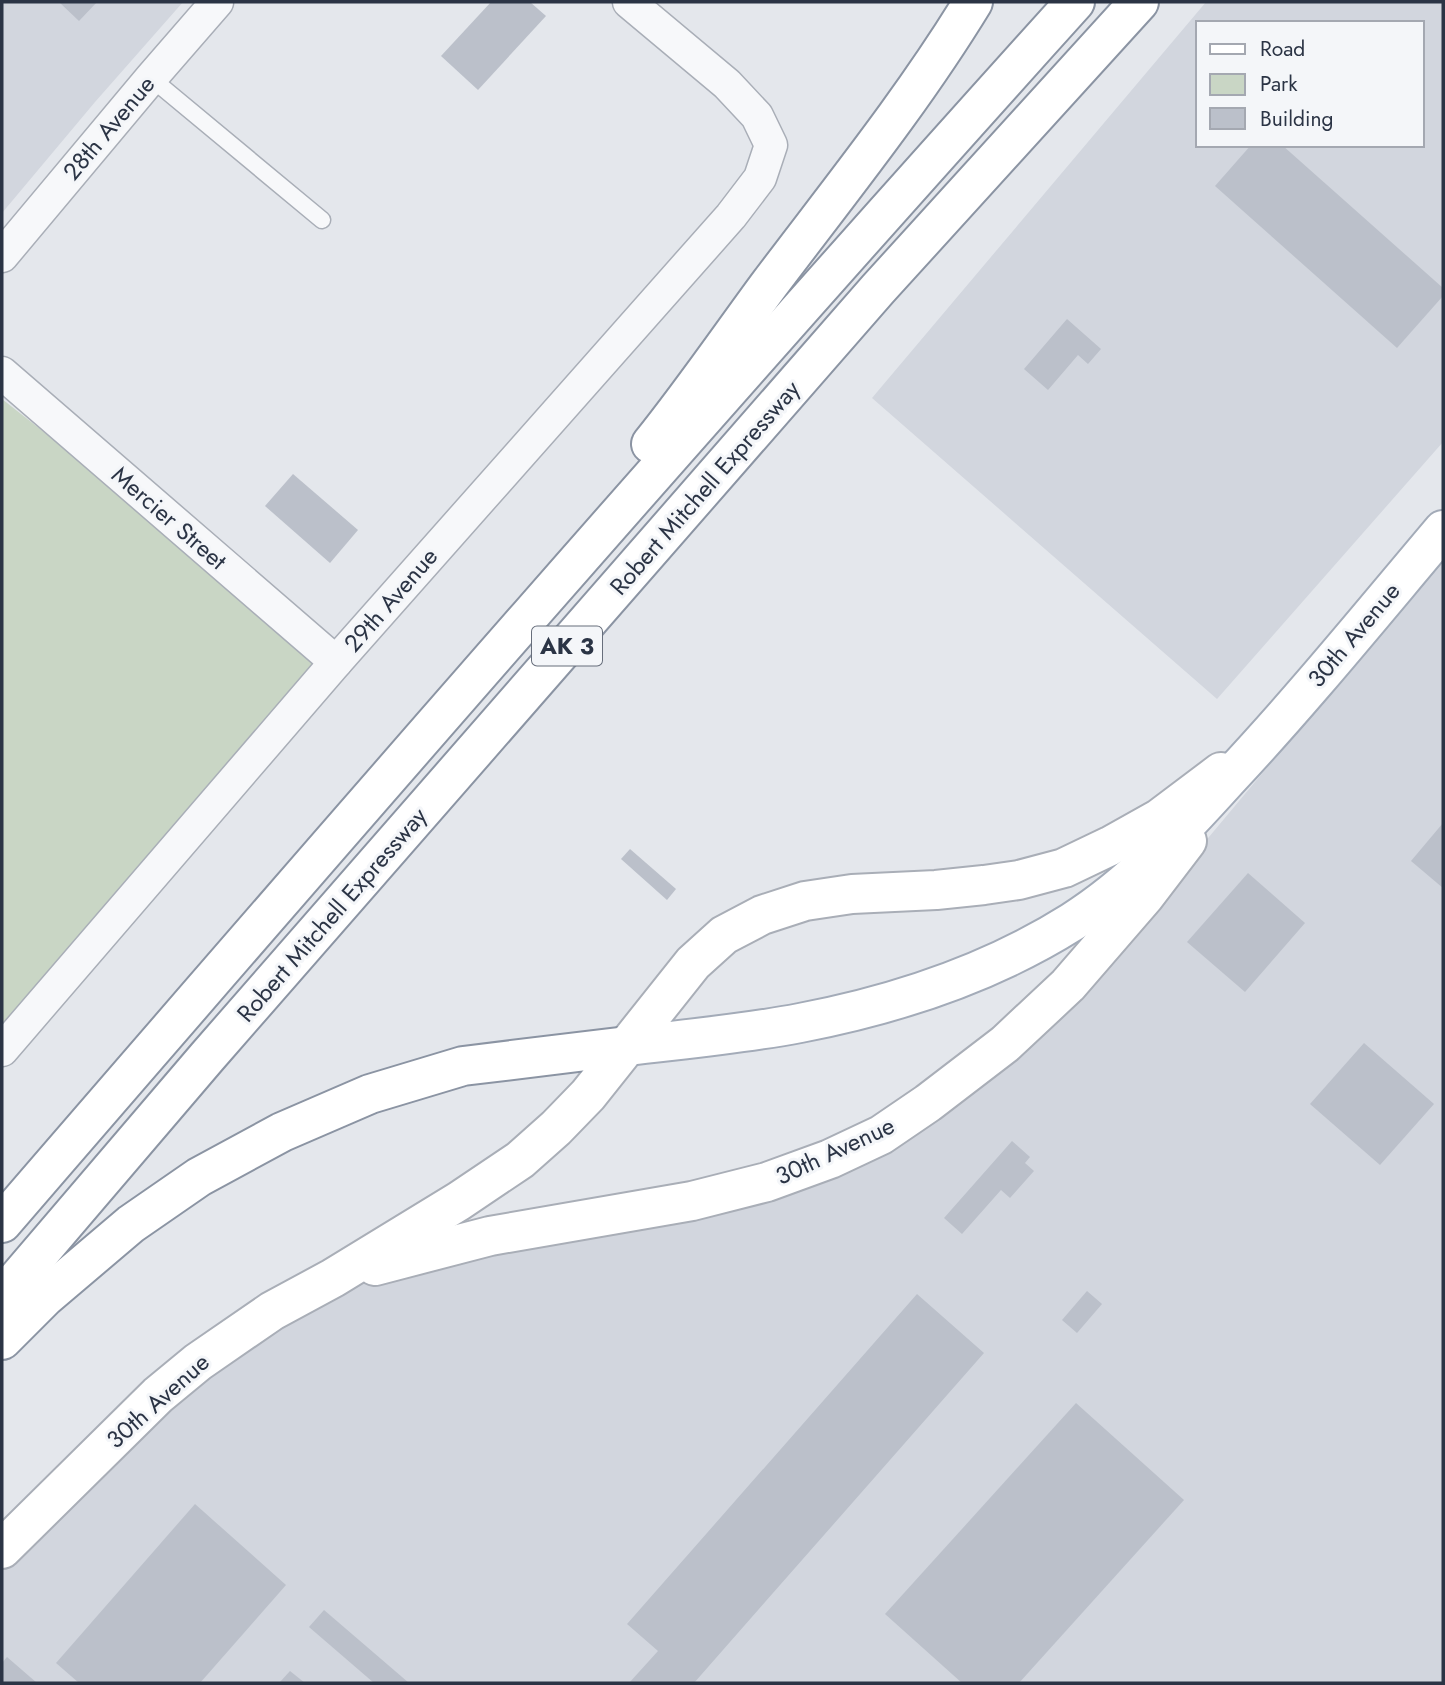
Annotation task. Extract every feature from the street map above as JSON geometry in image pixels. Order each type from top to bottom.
[{"type":"main road","points":[[356,815],[657,437],[870,152],[973,2]]},
{"type":"main road","name":"Robert Mitchell Expressway","points":[[2,1223],[902,193],[1075,2]]},
{"type":"main road","name":"Robert Mitchell Expressway","points":[[2,1297],[216,1047],[869,299],[1139,2]]},
{"type":"main road","name":"30th Avenue","points":[[333,1278],[490,1236],[692,1201],[767,1182],[830,1159],[881,1135],[1005,1044],[1068,985],[1145,895],[1265,739],[1443,530]]},
{"type":"main road","points":[[2,1340],[45,1297],[131,1224],[199,1177],[282,1132],[370,1094],[463,1066],[801,1023],[878,1005],[953,981],[1017,952],[1073,921],[1121,885],[1175,836],[1265,739]]},
{"type":"main road","name":"30th Avenue","points":[[2,1549],[158,1395],[198,1362],[272,1311],[333,1278],[459,1201],[520,1160],[588,1095],[692,963],[724,935],[762,915],[805,901],[852,894],[984,885],[1019,880],[1064,867],[1110,846],[1160,818],[1265,739]]},
{"type":"street","name":"28th Avenue","points":[[2,256],[217,2]]},
{"type":"street","name":"29th Avenue","points":[[2,1050],[336,662],[731,216],[760,178],[771,145],[757,116],[727,84],[629,2]]},
{"type":"street","name":"Mercier Street","points":[[2,373],[336,662]]},
{"type":"lane","points":[[151,78],[322,220]]},
{"type":"shaded area","points":[[2,2],[183,2],[2,213]]},
{"type":"shaded area","points":[[1206,2],[1443,2],[1443,442],[1217,699],[872,398]]},
{"type":"shaded area","points":[[1443,563],[1443,1683],[2,1683],[2,1561],[217,1363],[359,1284],[399,1267],[860,1150],[1173,880]]},
{"type":"green space","points":[[2,399],[336,662],[2,1050]]},
{"type":"building","points":[[59,2],[97,2],[79,21]]},
{"type":"building","points":[[491,2],[530,2],[546,16],[478,90],[441,56]]},
{"type":"building","points":[[1249,147],[1284,147],[1443,288],[1443,296],[1397,348],[1215,186]]},
{"type":"building","points":[[1067,319],[1101,349],[1088,364],[1078,355],[1048,390],[1024,369]]},
{"type":"building","points":[[293,474],[358,530],[330,563],[265,506]]},
{"type":"building","points":[[1443,823],[1443,888],[1411,861]]},
{"type":"building","points":[[630,849],[676,889],[667,900],[621,859]]},
{"type":"building","points":[[1248,873],[1305,923],[1245,992],[1187,942]]},
{"type":"building","points":[[1364,1043],[1434,1104],[1380,1165],[1310,1104]]},
{"type":"building","points":[[1012,1141],[1030,1157],[1025,1163],[1034,1171],[1010,1198],[1001,1190],[962,1234],[944,1218]]},
{"type":"building","points":[[1087,1291],[1102,1304],[1077,1333],[1062,1320]]},
{"type":"building","points":[[917,1294],[984,1353],[694,1683],[629,1683],[658,1651],[627,1624]]},
{"type":"building","points":[[1076,1403],[1184,1500],[1019,1683],[962,1683],[885,1614]]},
{"type":"building","points":[[195,1504],[286,1585],[200,1683],[79,1683],[56,1663]]},
{"type":"building","points":[[324,1610],[409,1683],[374,1683],[309,1627]]},
{"type":"building","points":[[7,1657],[37,1683],[2,1683],[2,1663]]},
{"type":"building","points":[[290,1671],[305,1683],[279,1683]]}]
